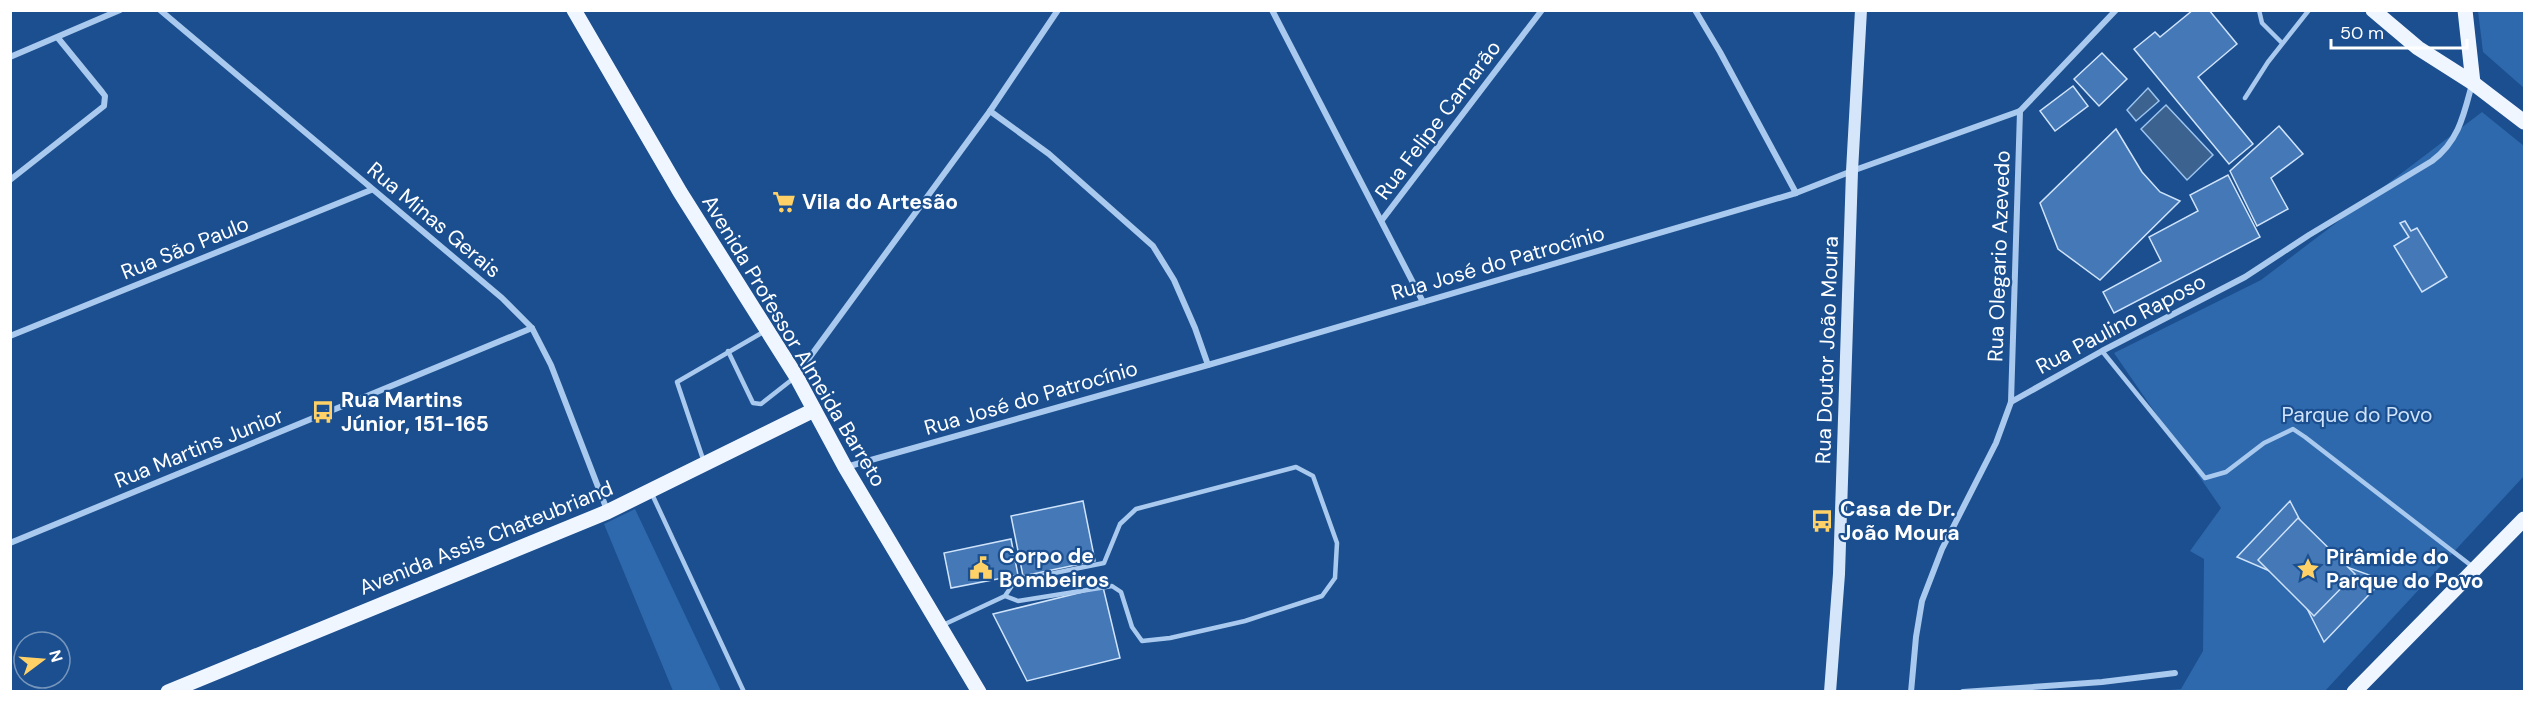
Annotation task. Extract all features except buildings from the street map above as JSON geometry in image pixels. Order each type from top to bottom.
[{"type":"main road","name":"Avenida Professor Almeida Barreto","points":[[574,10],[680,192],[796,376],[845,467],[979,692]]},
{"type":"main road","name":"Rua Doutor João Moura","points":[[1830,692],[1839,574],[1849,330],[1852,171],[1861,10]]},
{"type":"main road","points":[[2373,10],[2418,48],[2473,83],[2524,122]]},
{"type":"main road","points":[[2465,10],[2473,83]]},
{"type":"main road","name":"Avenida Assis Chateubriand","points":[[168,692],[607,512],[814,410]]},
{"type":"main road","points":[[2354,692],[2524,519]]},
{"type":"street","points":[[10,57],[120,10]]},
{"type":"street","name":"Rua Minas Gerais","points":[[160,10],[502,298],[532,328],[551,365],[607,512]]},
{"type":"street","points":[[796,376],[990,111],[1058,10]]},
{"type":"street","points":[[1272,10],[1423,302]]},
{"type":"street","name":"Rua Felipe Camarão","points":[[1382,220],[1542,10]]},
{"type":"street","points":[[1695,10],[1796,193]]},
{"type":"street","name":"Rua José do Patrocínio","points":[[845,467],[1208,366],[1796,193],[2020,111],[2116,10]]},
{"type":"street","points":[[10,180],[104,106],[105,96],[58,38]]},
{"type":"street","name":"Rua Paulino Raposo","points":[[2011,402],[2102,351],[2245,278],[2309,234],[2432,161],[2447,148],[2461,128],[2473,83]]},
{"type":"street","points":[[990,111],[1049,154],[1154,246],[1174,280],[1195,328],[1208,366]]},
{"type":"street","name":"Rua Olegario Azevedo","points":[[2011,402],[2020,111]]},
{"type":"street","name":"Rua São Paulo","points":[[10,336],[371,190]]},
{"type":"street","name":"Rua Martins Junior","points":[[10,543],[532,328]]},
{"type":"street","points":[[1911,692],[1922,601],[1942,549],[1996,443],[2011,402]]},
{"type":"street","points":[[1963,692],[2102,682],[2175,673]]},
{"type":"lane","points":[[2259,10],[2262,23],[2282,43]]},
{"type":"lane","points":[[2245,98],[2282,43],[2309,10]]},
{"type":"lane","points":[[705,465],[677,382],[767,330]]},
{"type":"lane","points":[[728,351],[753,403],[757,405],[796,376]]},
{"type":"lane","points":[[2102,351],[2205,478],[2226,472],[2264,443],[2293,429],[2475,569]]},
{"type":"lane","points":[[940,626],[1005,596],[1015,581],[1104,562],[1120,524],[1136,508],[1296,467],[1313,476],[1337,543],[1335,578],[1322,596],[1245,621],[1170,638],[1142,641],[1132,627],[1121,591],[1112,586],[1018,601],[1005,596]]},
{"type":"lane","points":[[651,492],[744,692]]},
{"type":"green space","points":[[2478,11],[2524,11],[2524,88],[2483,52]]},
{"type":"green space","name":"Parque do Povo","points":[[2482,112],[2524,146],[2524,476],[2325,691],[2158,691],[2181,689],[2203,651],[2204,559],[2190,551],[2221,508],[2114,353],[2261,280]]},
{"type":"green space","points":[[635,509],[721,691],[673,691],[604,524]]},
{"type":"shaded area","points":[[2148,88],[2159,101],[2136,121],[2127,110]]},
{"type":"shaded area","points":[[2166,105],[2213,155],[2187,180],[2141,129]]},
{"type":"place","name":"Vila do Artesão","points":[[784,202]]},
{"type":"place","name":"Rua Martins Júnior, 151-165","points":[[323,412]]},
{"type":"place","name":"Casa de Dr. João Moura","points":[[1822,521]]},
{"type":"place","name":"Corpo de Bombeiros","points":[[981,568]]},
{"type":"place","name":"Pirâmide do Parque do Povo","points":[[2308,569]]}]
